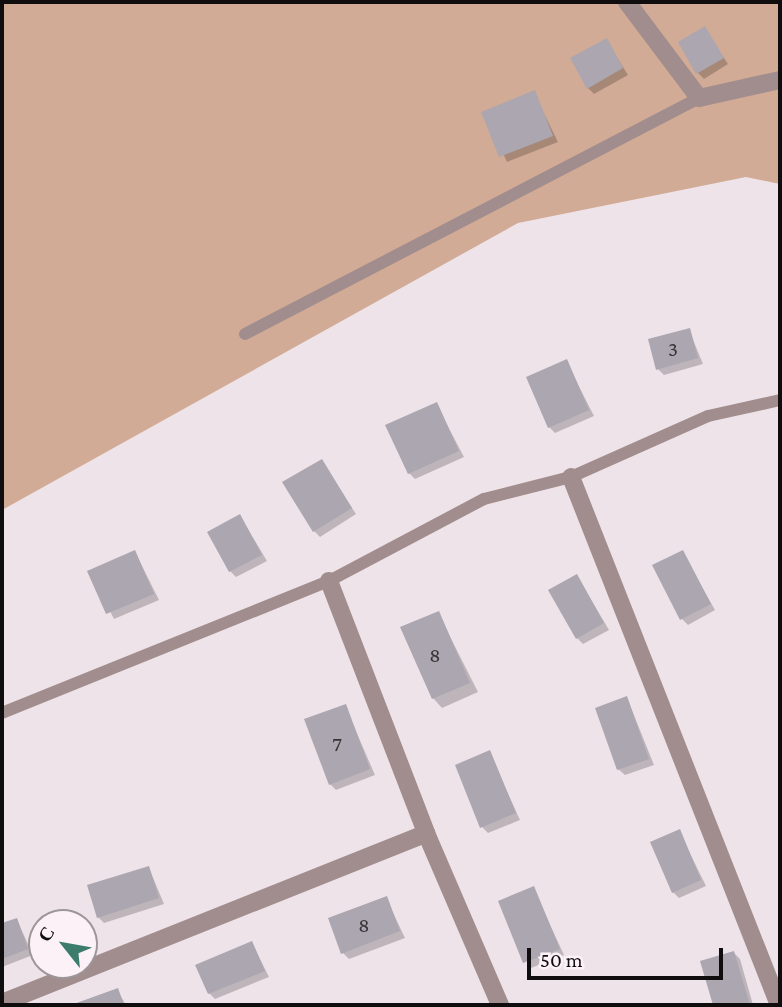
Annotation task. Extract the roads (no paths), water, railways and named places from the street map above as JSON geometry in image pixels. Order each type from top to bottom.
[{"type":"street","points":[[627,2],[699,98],[780,80]]},
{"type":"street","points":[[571,477],[779,1005]]},
{"type":"street","points":[[329,581],[426,833],[500,1005]]},
{"type":"street","points":[[2,1003],[426,833]]},
{"type":"lane","points":[[246,334],[699,98]]},
{"type":"lane","points":[[2,713],[329,581],[447,514],[571,477],[659,433],[780,400]]}]
